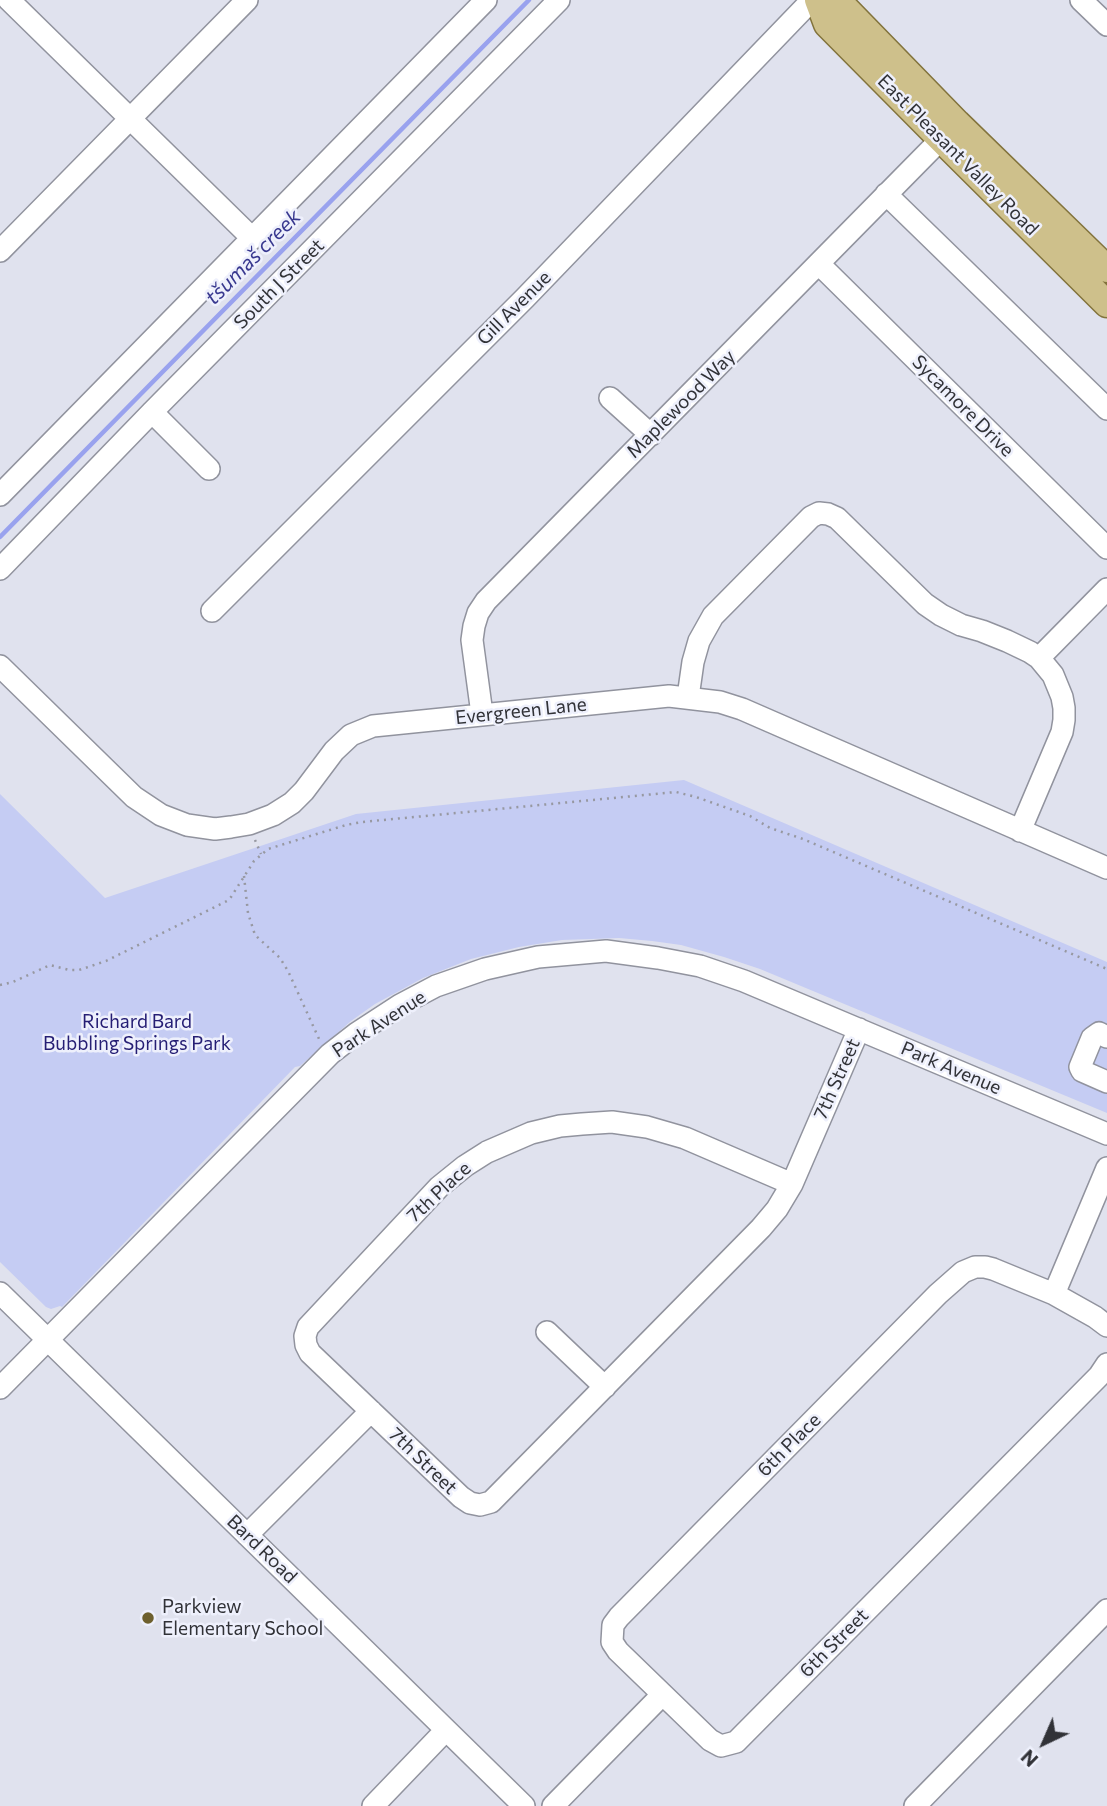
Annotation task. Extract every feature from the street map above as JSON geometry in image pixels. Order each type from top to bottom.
[{"type":"main road","name":"East Pleasant Valley Road","points":[[818,0],[827,24],[1107,269]]},
{"type":"main road","name":"East Pleasant Valley Road","points":[[828,0],[843,6],[949,131],[1107,303]]},
{"type":"street","points":[[0,7],[8,0],[252,238]]},
{"type":"street","points":[[0,251],[247,0]]},
{"type":"street","points":[[0,495],[486,0]]},
{"type":"street","name":"South J Street","points":[[0,569],[559,0]]},
{"type":"street","name":"Gill Avenue","points":[[212,611],[525,298],[812,0]]},
{"type":"street","points":[[1081,0],[1107,25]]},
{"type":"street","name":"Maplewood Way","points":[[482,715],[472,640],[478,613],[486,601],[949,131]]},
{"type":"street","points":[[886,194],[1107,409]]},
{"type":"street","name":"Sycamore Drive","points":[[819,264],[1107,548]]},
{"type":"street","points":[[610,398],[651,435]]},
{"type":"street","points":[[152,412],[209,469]]},
{"type":"street","points":[[688,697],[699,641],[713,616],[811,517],[819,513],[828,514],[837,518],[925,604],[940,615],[1007,641],[1039,658],[1053,675],[1059,686],[1064,720],[1058,744],[1020,831]]},
{"type":"street","points":[[1039,658],[1107,589]]},
{"type":"street","name":"Evergreen Lane","points":[[0,666],[134,797],[161,815],[187,825],[215,829],[249,824],[273,814],[292,803],[304,791],[334,751],[351,735],[373,726],[669,696],[720,702],[742,709],[1107,868]]},
{"type":"street","name":"Park Avenue","points":[[0,1388],[330,1054],[379,1019],[436,986],[485,969],[538,957],[606,951],[700,966],[744,981],[1107,1134]]},
{"type":"street","name":"7th Street","points":[[247,1535],[371,1411],[461,1497],[480,1505],[491,1502],[777,1209],[792,1184],[859,1029]]},
{"type":"street","points":[[1107,1037],[1099,1033],[1092,1038],[1080,1067],[1107,1082]]},
{"type":"street","name":"7th Place","points":[[371,1411],[310,1353],[305,1336],[309,1327],[439,1187],[465,1166],[487,1153],[531,1133],[550,1128],[612,1122],[647,1127],[685,1138],[792,1184]]},
{"type":"street","points":[[1107,1168],[1054,1294],[1107,1326]]},
{"type":"street","name":"6th Place","points":[[662,1695],[612,1642],[614,1625],[619,1617],[963,1272],[975,1267],[985,1267],[1054,1294]]},
{"type":"street","name":"Bard Road","points":[[0,1293],[524,1806]]},
{"type":"street","points":[[547,1332],[605,1387]]},
{"type":"street","name":"6th Street","points":[[662,1695],[710,1740],[721,1746],[736,1742],[1099,1376],[1107,1364]]},
{"type":"street","points":[[915,1806],[1107,1611]]},
{"type":"street","points":[[553,1806],[662,1695]]},
{"type":"street","points":[[373,1806],[446,1730]]},
{"type":"path","points":[[0,985],[13,982],[45,966],[79,970],[106,961],[222,904],[231,897],[258,856],[268,849],[362,821],[676,792],[750,817],[770,828],[803,839],[1107,969]]},
{"type":"path","points":[[244,876],[248,912],[255,935],[280,958],[321,1044],[330,1054]]},
{"type":"green space","name":"Richard Bard Bubbling Springs Park","points":[[684,780],[1107,962],[1107,1113],[760,969],[724,957],[681,945],[652,941],[619,938],[562,940],[471,959],[423,978],[375,1004],[351,1021],[300,1066],[295,1067],[62,1307],[46,1307],[0,1262],[0,794],[105,898],[356,814]]},
{"type":"waterway","name":"tšumaš creek","points":[[0,537],[529,0]]},
{"type":"place","name":"Parkview Elementary School","points":[[148,1618]]}]
